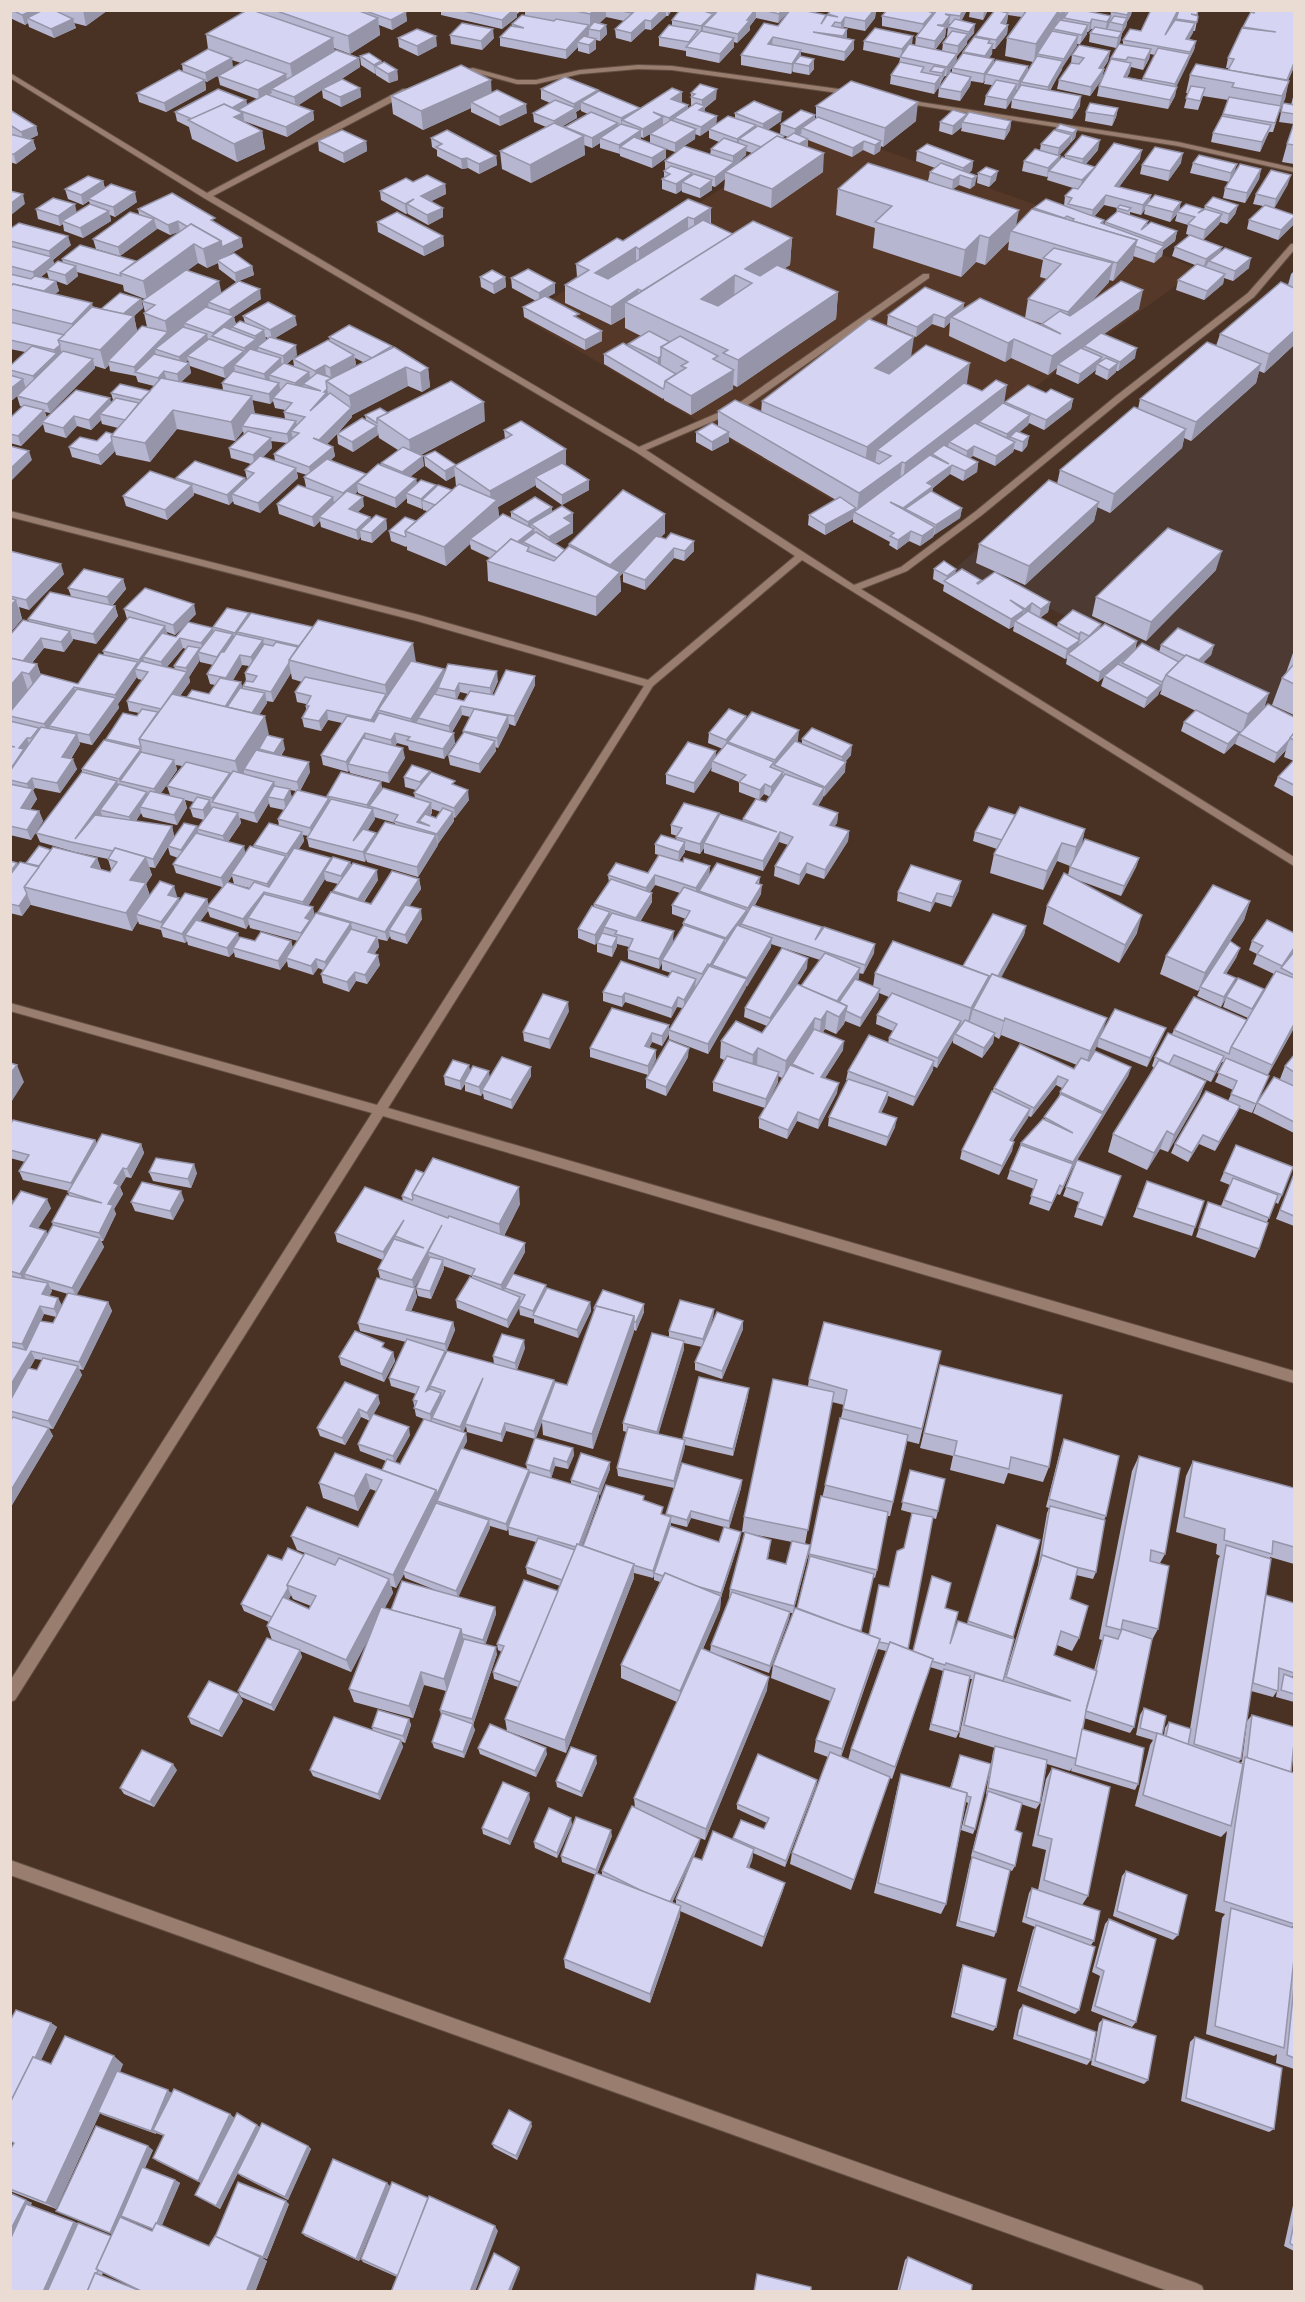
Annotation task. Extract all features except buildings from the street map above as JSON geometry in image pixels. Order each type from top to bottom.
[{"type":"street","points":[[453,73],[473,70],[517,82],[536,82],[580,72],[672,68],[857,94]]},
{"type":"street","points":[[10,75],[207,196],[639,450],[801,556],[1294,862]]},
{"type":"street","points":[[207,196],[410,88]]},
{"type":"street","points":[[891,99],[1178,144],[1294,170]]},
{"type":"street","points":[[854,588],[904,569],[979,513],[1119,398],[1251,295],[1294,246]]},
{"type":"street","points":[[639,450],[739,407],[926,276]]},
{"type":"street","points":[[10,514],[419,618],[650,684]]},
{"type":"street","points":[[10,1695],[650,684],[801,556]]},
{"type":"street","points":[[10,1007],[379,1110],[1294,1377]]},
{"type":"street","points":[[10,1867],[1196,2292]]},
{"type":"shaded area","points":[[817,126],[1105,230],[1103,232],[1199,269],[857,515],[523,318]]},
{"type":"shaded area","points":[[1294,275],[1294,724],[993,582],[980,590],[952,571]]}]
